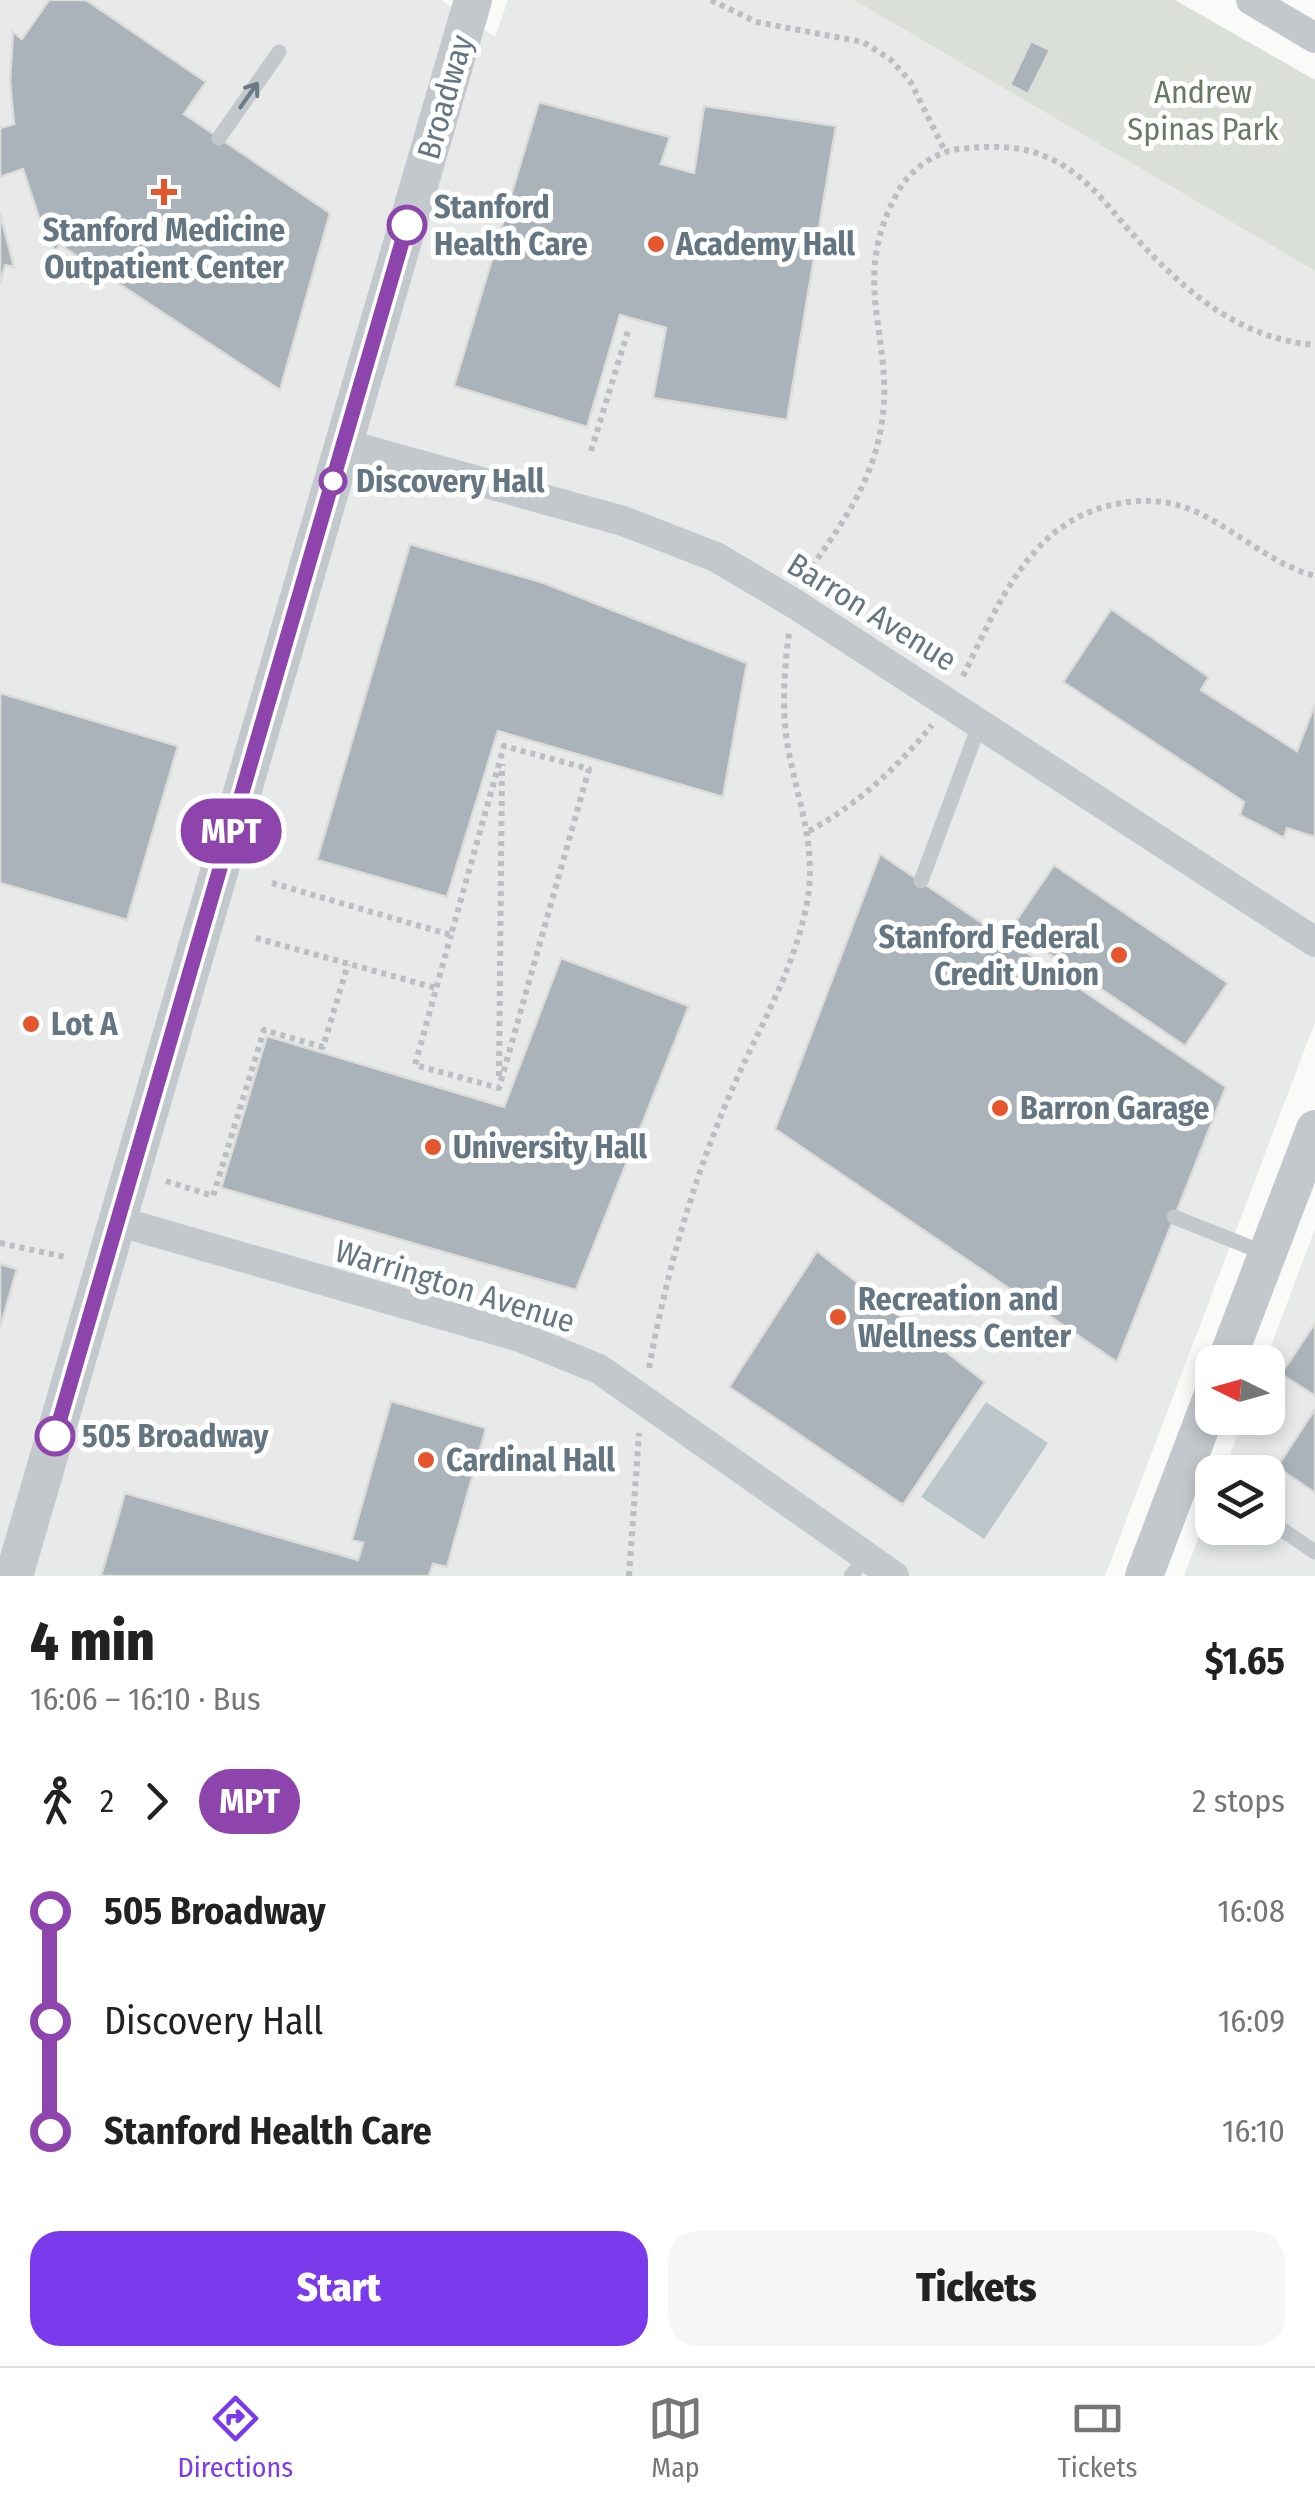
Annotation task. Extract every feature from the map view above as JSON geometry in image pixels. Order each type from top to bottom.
[{"type":"street","name":"Broadway","points":[[14,1576],[473,0]]},
{"type":"street","points":[[1251,0],[1315,38]]},
{"type":"street","name":"Barron Avenue","points":[[344,444],[623,521],[716,557],[795,604],[1315,942]]},
{"type":"street","points":[[1232,1345],[1315,1129]]},
{"type":"street","name":"Warrington Avenue","points":[[118,1221],[520,1337],[598,1369],[858,1566],[894,1576]]},
{"type":"street","points":[[1144,1576],[1195,1483]]},
{"type":"lane","points":[[219,138],[279,52]]},
{"type":"lane","points":[[921,881],[980,723]]},
{"type":"lane","points":[[1174,1217],[1267,1254]]},
{"type":"lane","points":[[1285,1532],[1315,1552]]},
{"type":"path","points":[[711,0],[756,22],[864,42],[890,58],[910,81],[945,151]]},
{"type":"path","points":[[803,579],[843,525],[869,476],[882,426],[883,384],[874,312],[873,262],[884,217],[907,176],[945,151],[990,146],[1037,152],[1078,172],[1152,256],[1194,294],[1245,329],[1292,343],[1315,345]]},
{"type":"path","points":[[591,452],[628,331]]},
{"type":"path","points":[[958,686],[1017,571],[1050,534],[1092,509],[1140,498],[1186,508],[1315,576]]},
{"type":"path","points":[[647,1379],[664,1288],[706,1153],[734,1084],[782,988],[797,946],[812,864],[809,832],[789,752],[784,700],[790,624]]},
{"type":"path","points":[[809,832],[886,776],[936,721]]},
{"type":"path","points":[[504,746],[589,768],[499,1088],[414,1064],[504,746]]},
{"type":"path","points":[[499,1088],[502,754]]},
{"type":"path","points":[[272,884],[451,935]]},
{"type":"path","points":[[256,938],[436,988]]},
{"type":"path","points":[[166,1181],[213,1196],[264,1030],[323,1046],[348,964]]},
{"type":"path","points":[[0,1243],[64,1257]]},
{"type":"path","points":[[629,1576],[640,1419]]},
{"type":"shaded area","points":[[0,0],[441,0],[495,37],[508,0],[854,0],[1315,271],[1315,1022],[1105,1576],[0,1576]]},
{"type":"shaded area","points":[[1315,1229],[1315,1576],[1184,1576],[1196,1545],[1285,1545],[1285,1455],[1230,1455],[1237,1435],[1285,1435],[1285,1345],[1271,1345]]},
{"type":"shaded area","points":[[986,1402],[1048,1443],[984,1539],[921,1497]]},
{"type":"green space","name":"Andrew Spinas Park","points":[[854,0],[1175,0],[1315,80],[1315,271]]},
{"type":"building","name":"Stanford Medicine Outpatient Center","points":[[49,0],[86,0],[206,82],[184,114],[330,213],[280,390],[60,245],[55,251],[23,169],[0,177],[0,128],[14,124],[10,81],[13,32],[22,39]]},
{"type":"building","points":[[1031,41],[1050,50],[1028,94],[1010,85]]},
{"type":"building","name":"Academy Hall","points":[[539,102],[670,137],[661,164],[694,173],[704,106],[836,126],[787,420],[653,398],[666,328],[620,315],[587,427],[454,386]]},
{"type":"building","name":"Stanford Medicine Outpatient Center","points":[[0,213],[14,267],[5,265],[0,285]]},
{"type":"building","name":"Discovery Hall","points":[[410,544],[544,583],[747,663],[723,797],[498,731],[447,897],[317,860]]},
{"type":"building","points":[[1111,609],[1209,677],[1201,690],[1297,751],[1315,704],[1315,837],[1287,828],[1284,838],[1240,815],[1244,802],[1063,682]]},
{"type":"building","points":[[0,693],[178,746],[127,920],[0,883]]},
{"type":"building","name":"Barron Garage","points":[[880,854],[1226,1087],[1117,1362],[775,1129]]},
{"type":"building","name":"Stanford Federal Credit Union","points":[[1054,865],[1228,983],[1185,1046],[1011,928]]},
{"type":"building","name":"University Hall","points":[[561,958],[689,1006],[576,1290],[221,1188],[267,1036],[504,1107]]},
{"type":"building","name":"Recreation and Wellness Center","points":[[817,1251],[985,1382],[903,1505],[729,1387]]},
{"type":"building","points":[[0,1264],[17,1269],[0,1328]]},
{"type":"building","points":[[1315,1323],[1315,1396],[1285,1377],[1285,1368]]},
{"type":"building","name":"Cardinal Hall","points":[[391,1401],[486,1428],[447,1567],[433,1564],[429,1576],[101,1576],[125,1493],[358,1560],[363,1543],[352,1540]]},
{"type":"building","points":[[1315,1409],[1315,1493],[1285,1472],[1285,1455]]},
{"type":"bus line","name":"MPT","points":[[55,1436],[407,225]]},
{"type":"place","name":"Stanford Medicine Outpatient Center","points":[[164,192]]},
{"type":"place","name":"Stanford Health Care","points":[[407,225]]},
{"type":"place","name":"Academy Hall","points":[[656,244]]},
{"type":"place","name":"Discovery Hall","points":[[333,481]]},
{"type":"place","name":"Stanford Federal Credit Union","points":[[1119,955]]},
{"type":"place","name":"Lot A","points":[[31,1024]]},
{"type":"place","name":"Barron Garage","points":[[1000,1108]]},
{"type":"place","name":"University Hall","points":[[433,1147]]},
{"type":"place","name":"Recreation and Wellness Center","points":[[838,1317]]},
{"type":"place","name":"505 Broadway","points":[[55,1436]]},
{"type":"place","name":"Cardinal Hall","points":[[426,1460]]}]
